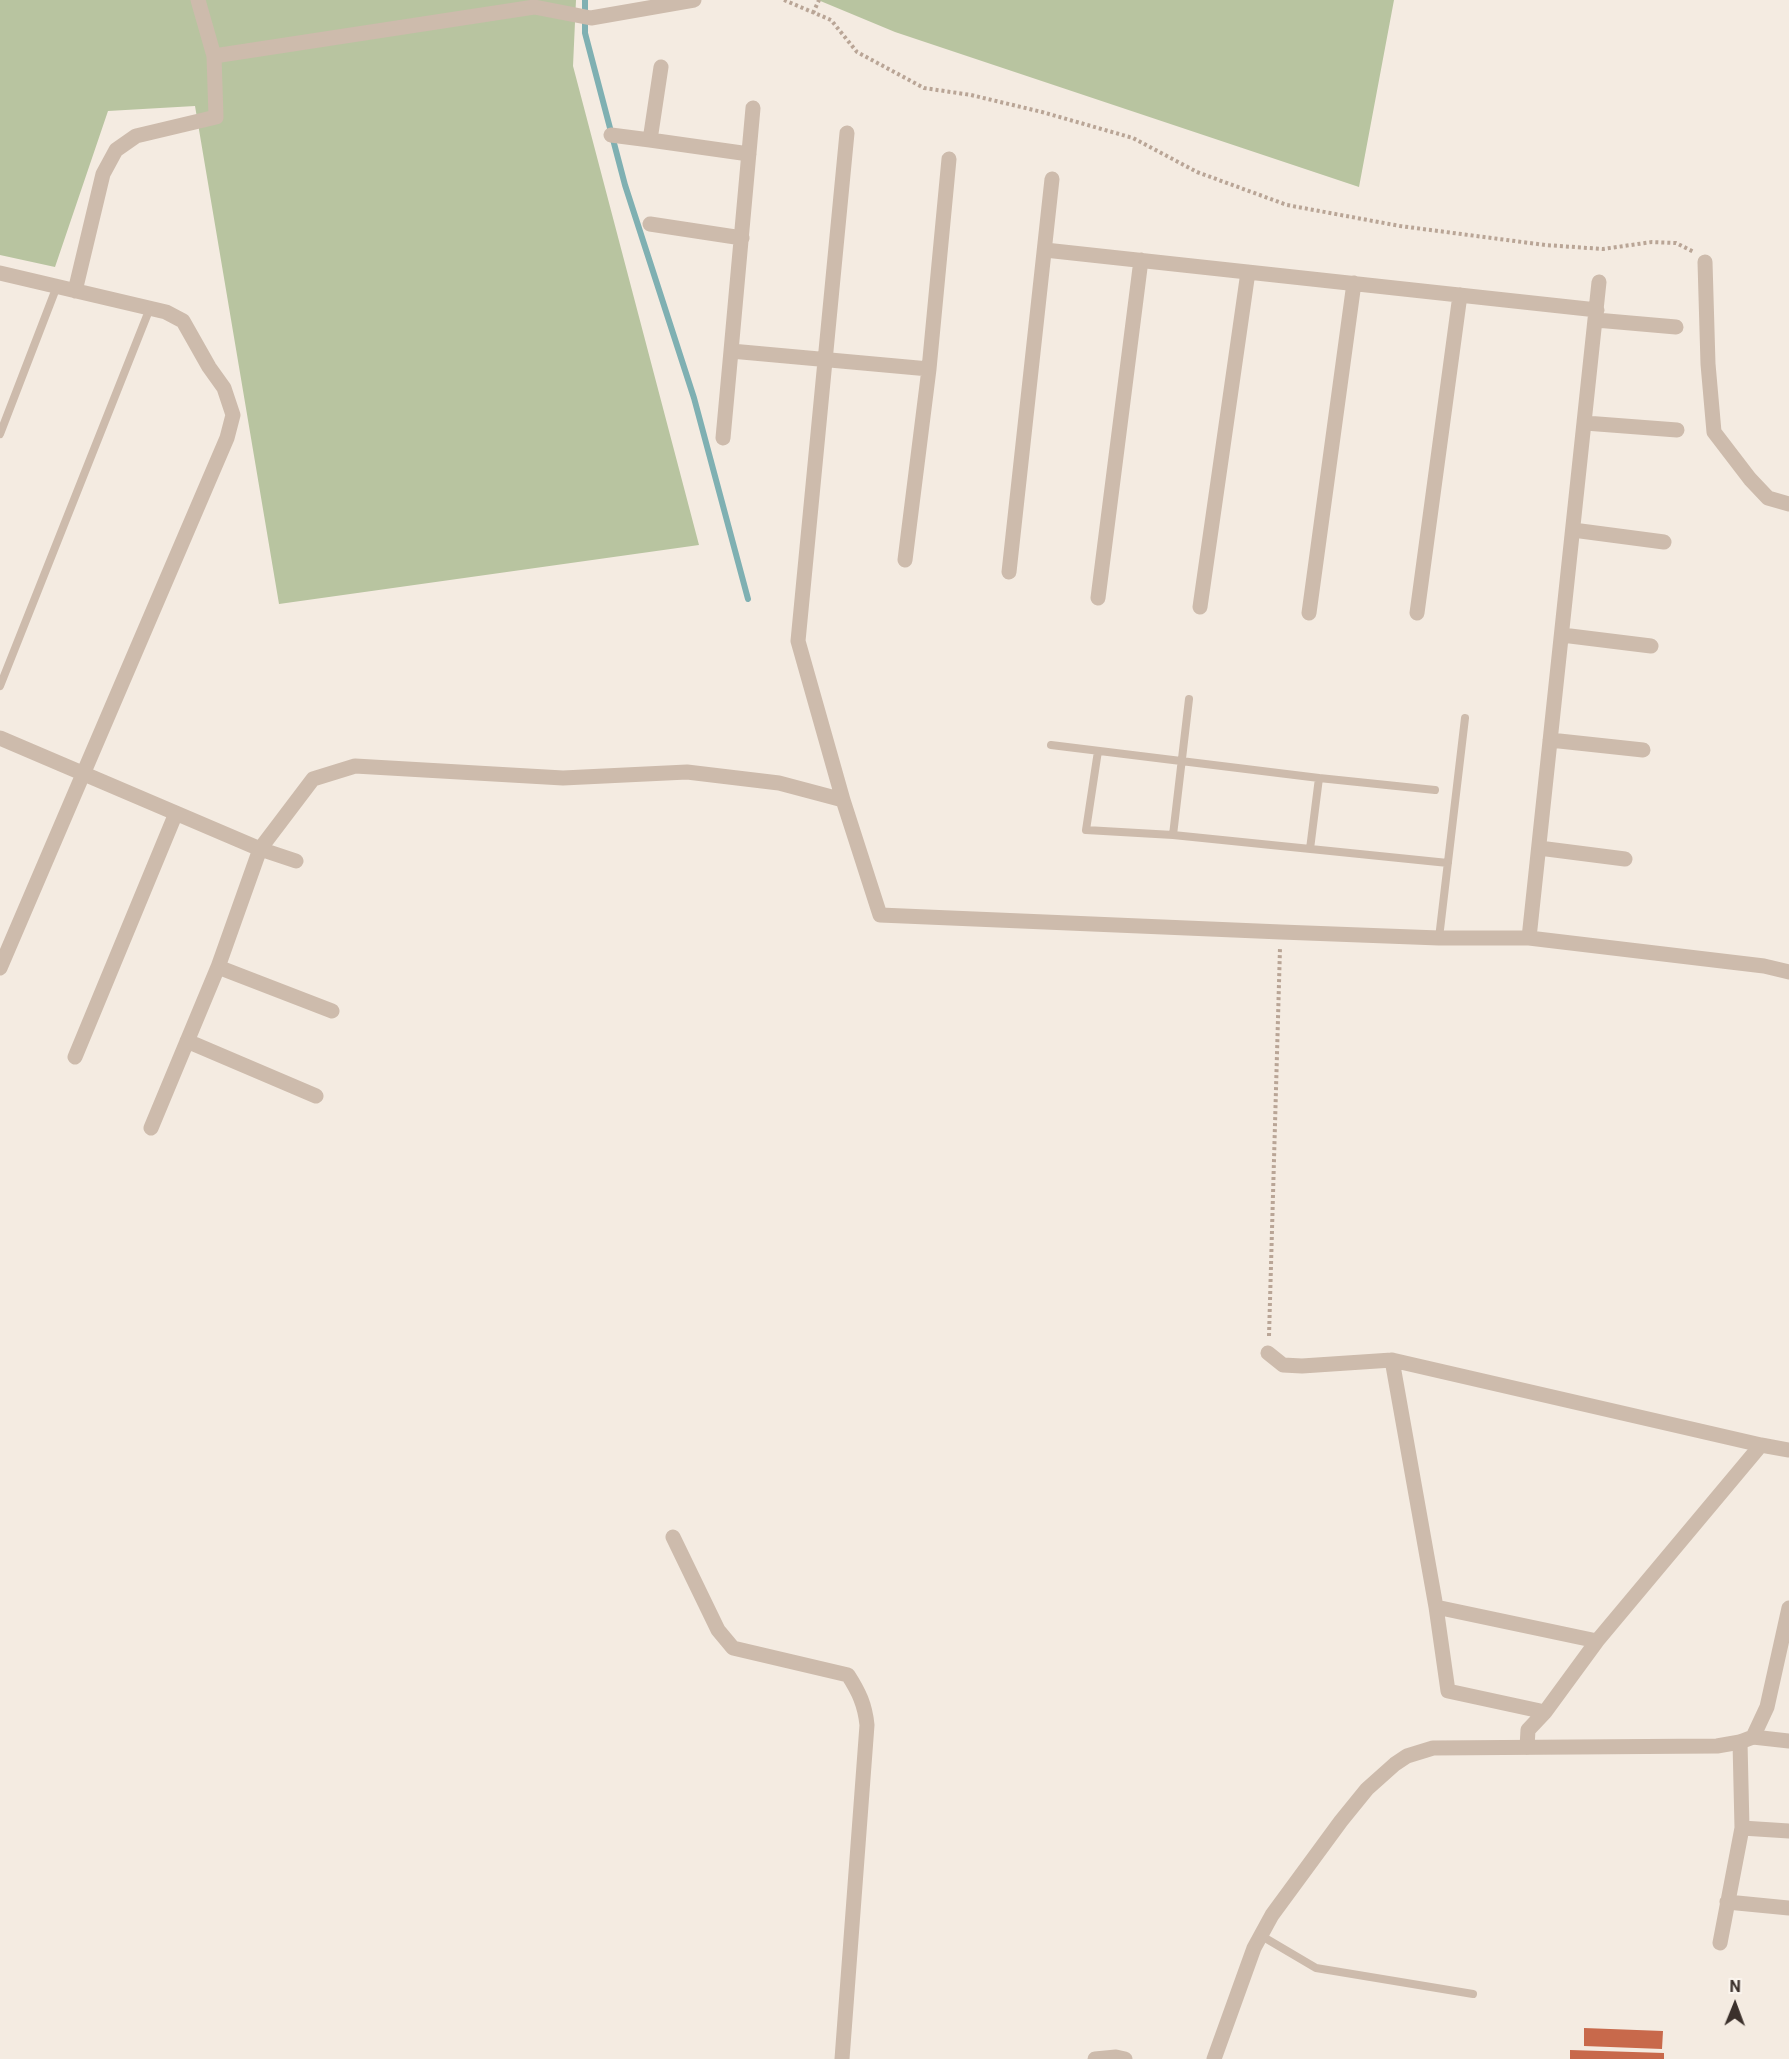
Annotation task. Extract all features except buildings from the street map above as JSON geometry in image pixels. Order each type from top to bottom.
[{"type":"street","points":[[75,291],[103,174],[116,150],[136,136],[216,117],[214,56],[198,0]]},
{"type":"street","points":[[214,56],[534,7],[591,18],[694,0]]},
{"type":"street","points":[[650,140],[661,67]]},
{"type":"street","points":[[723,438],[753,108]]},
{"type":"street","points":[[847,133],[798,641],[843,800],[880,915],[1440,938],[1529,938],[1764,966],[1789,972]]},
{"type":"street","points":[[611,135],[749,154]]},
{"type":"street","points":[[905,560],[930,369],[949,159]]},
{"type":"street","points":[[1008,572],[1052,179]]},
{"type":"street","points":[[650,224],[742,238]]},
{"type":"street","points":[[1044,250],[1460,295],[1676,327]]},
{"type":"street","points":[[1098,598],[1141,260]]},
{"type":"street","points":[[1705,262],[1708,364],[1714,432],[1750,479],[1768,498],[1789,504]]},
{"type":"street","points":[[1200,607],[1248,272]]},
{"type":"street","points":[[0,273],[166,312],[183,321],[209,367],[224,388],[232,414],[227,438],[0,968]]},
{"type":"street","points":[[1529,938],[1599,282]]},
{"type":"street","points":[[1309,613],[1354,283]]},
{"type":"street","points":[[1417,613],[1460,295]]},
{"type":"street","points":[[731,351],[930,369]]},
{"type":"street","points":[[1585,423],[1677,430]]},
{"type":"street","points":[[1573,530],[1664,542]]},
{"type":"street","points":[[1562,635],[1651,646]]},
{"type":"street","points":[[0,738],[260,849],[296,861]]},
{"type":"street","points":[[1550,740],[1643,750]]},
{"type":"street","points":[[151,1128],[218,967],[260,849],[313,778],[355,766],[563,778],[687,772],[779,783],[843,800]]},
{"type":"street","points":[[75,1057],[176,813]]},
{"type":"street","points":[[1539,848],[1625,859]]},
{"type":"street","points":[[218,967],[332,1011]]},
{"type":"street","points":[[187,1041],[316,1096]]},
{"type":"street","points":[[1268,1353],[1283,1365],[1302,1366],[1392,1359],[1789,1450]]},
{"type":"street","points":[[1392,1359],[1436,1607],[1448,1691],[1545,1712]]},
{"type":"street","points":[[1527,1747],[1528,1730],[1545,1712],[1597,1641],[1761,1445]]},
{"type":"street","points":[[673,1537],[718,1630],[734,1648],[848,1675],[861,1694],[866,1708],[867,1725],[842,2059]]},
{"type":"street","points":[[1436,1607],[1597,1641]]},
{"type":"street","points":[[1720,1943],[1742,1828],[1746,1740],[1767,1707],[1788,1616]]},
{"type":"street","points":[[1214,2059],[1254,1948],[1272,1915],[1367,1789],[1407,1756],[1433,1748],[1690,1747],[1717,1746],[1746,1740],[1789,1741]]},
{"type":"street","points":[[1742,1828],[1789,1831]]},
{"type":"street","points":[[1727,1902],[1789,1908]]},
{"type":"street","points":[[1095,2059],[1116,2057],[1125,2059]]},
{"type":"lane","points":[[0,434],[57,286]]},
{"type":"lane","points":[[0,686],[150,308]]},
{"type":"lane","points":[[1173,835],[1189,699]]},
{"type":"lane","points":[[1440,938],[1465,718]]},
{"type":"lane","points":[[1051,745],[1435,790]]},
{"type":"lane","points":[[1098,751],[1086,831],[1173,835],[1448,863]]},
{"type":"lane","points":[[1311,849],[1319,778]]},
{"type":"lane","points":[[1260,1935],[1316,1968],[1473,1994]]},
{"type":"path","points":[[783,0],[831,20],[857,52],[924,88],[971,95],[1133,138],[1197,172],[1287,205],[1400,226],[1545,245],[1604,249],[1652,242],[1676,243],[1693,250],[1705,262]]},
{"type":"path","points":[[813,13],[819,0]]},
{"type":"path","points":[[1268,1353],[1281,932]]},
{"type":"green space","points":[[0,0],[576,0],[573,66],[699,545],[279,604],[195,106],[108,111],[55,267],[0,255]]},
{"type":"green space","points":[[818,0],[1394,0],[1359,187],[895,32]]},
{"type":"waterway","points":[[585,0],[585,33],[625,185],[694,398],[748,599]]}]
